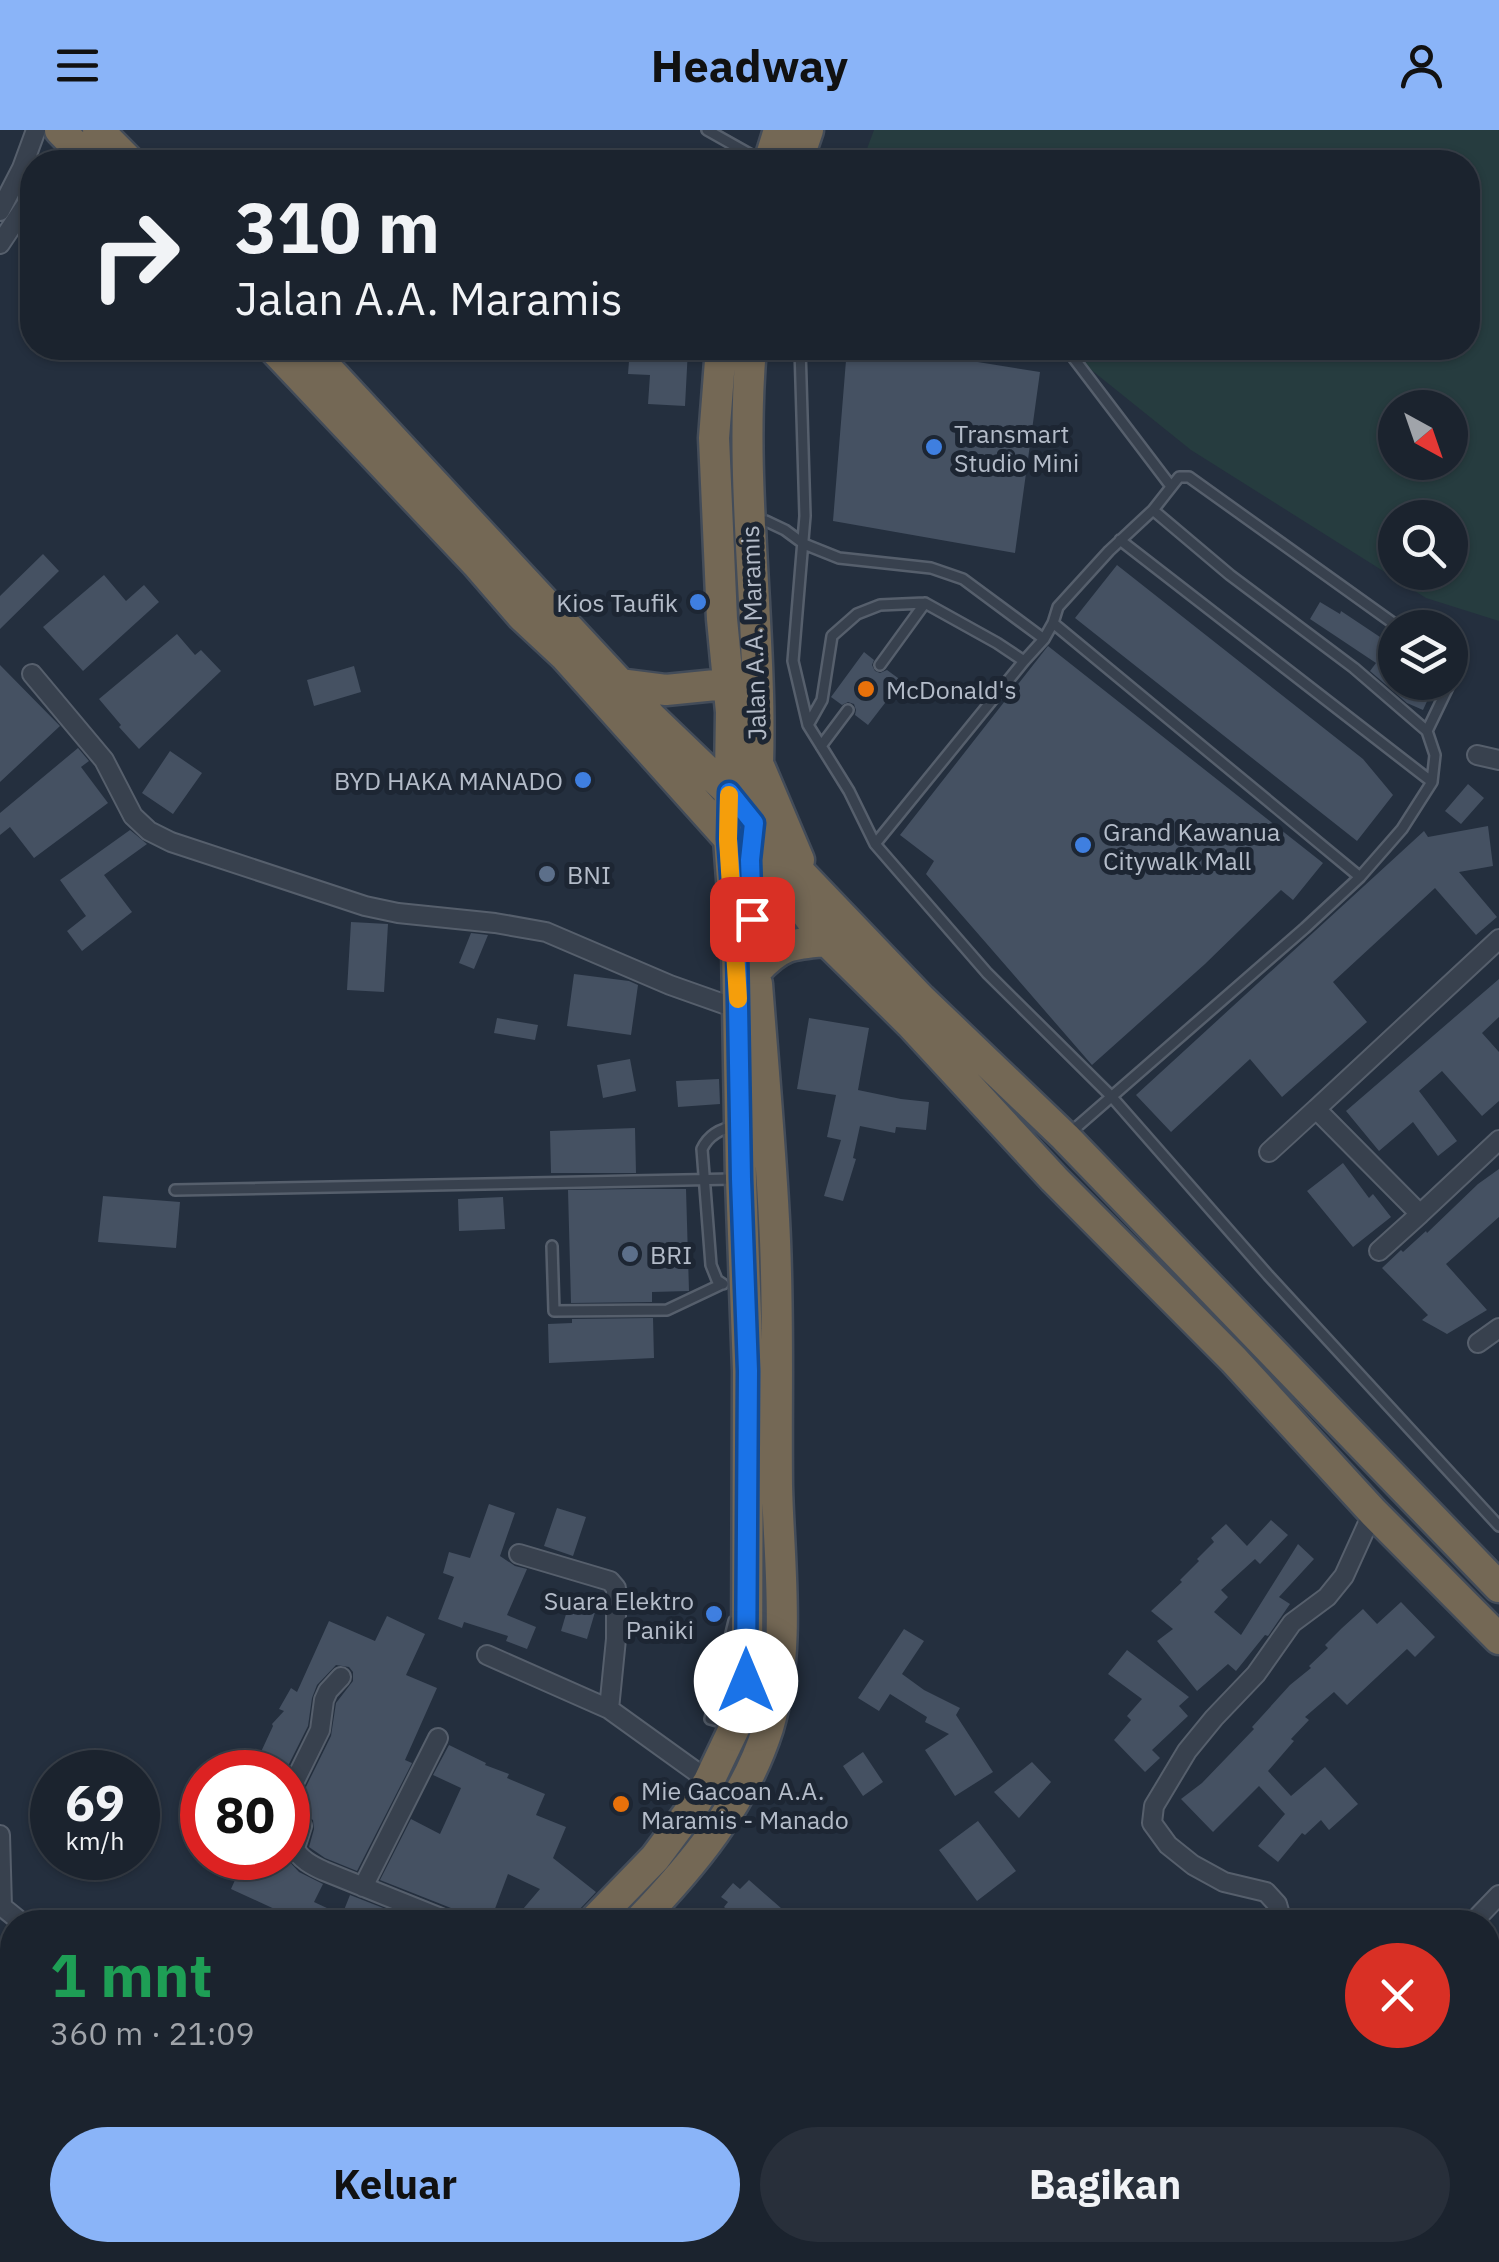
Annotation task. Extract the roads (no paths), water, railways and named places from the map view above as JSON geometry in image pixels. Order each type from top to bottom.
[{"type":"highway","points":[[284,360],[477,564],[620,684],[729,792]]},
{"type":"highway","points":[[318,360],[532,609],[565,656],[744,841],[828,941],[1499,1639]]},
{"type":"highway","points":[[605,1910],[655,1858],[693,1807],[740,1714],[746,1681],[748,1371],[734,1284],[741,1179],[737,947],[744,841],[729,792],[731,712],[726,684],[714,438],[720,360]]},
{"type":"highway","name":"Jalan A.A. Maramis","points":[[649,1910],[715,1833],[745,1782],[767,1730],[779,1680],[775,1257],[744,841],[757,761],[746,428],[750,360]]},
{"type":"highway","points":[[620,684],[666,690],[726,684]]},
{"type":"highway","points":[[757,761],[808,880]]},
{"type":"highway","points":[[744,841],[808,880],[920,999],[1065,1138],[1499,1587]]},
{"type":"highway","points":[[756,971],[773,953],[790,945],[828,941]]},
{"type":"street","points":[[0,211],[20,172]]},
{"type":"street","points":[[0,244],[20,214]]},
{"type":"street","points":[[32,674],[104,760],[133,816],[171,842],[365,906],[546,932],[670,985],[738,1009]]},
{"type":"street","points":[[1477,755],[1499,760]]},
{"type":"street","points":[[1269,1152],[1499,939]]},
{"type":"street","points":[[1316,1110],[1420,1214]]},
{"type":"street","points":[[1380,1251],[1499,1140]]},
{"type":"street","points":[[1478,1343],[1499,1328]]},
{"type":"street","points":[[1279,1910],[1266,1892],[1224,1882],[1192,1865],[1168,1845],[1152,1822],[1154,1806],[1187,1751],[1256,1674],[1292,1623],[1327,1597],[1344,1576],[1373,1512]]},
{"type":"street","points":[[519,1554],[610,1581],[616,1588],[616,1640],[609,1709]]},
{"type":"street","points":[[487,1656],[609,1709],[709,1781]]},
{"type":"street","points":[[310,1750],[320,1730],[324,1700],[341,1677]]},
{"type":"street","points":[[362,1887],[438,1738]]},
{"type":"street","points":[[0,1835],[1,1906]]},
{"type":"street","points":[[310,1863],[420,1910]]},
{"type":"lane","points":[[708,130],[745,150]]},
{"type":"lane","points":[[800,360],[805,516],[793,661],[808,725],[849,790],[876,844],[987,974],[1111,1096],[1268,1275],[1499,1526]]},
{"type":"lane","points":[[1075,360],[1170,485]]},
{"type":"lane","points":[[876,844],[1044,638],[1058,607],[1153,510],[1178,478],[1190,478],[1378,612]]},
{"type":"lane","points":[[1065,1138],[1360,877],[1402,829],[1432,782],[1436,755],[1427,731],[1354,668],[1230,575],[1153,510]]},
{"type":"lane","points":[[750,521],[766,521],[804,544],[839,558],[931,568],[962,578],[1044,638]]},
{"type":"lane","points":[[1120,540],[1432,782]]},
{"type":"lane","points":[[808,725],[822,700],[832,636],[857,614],[880,605],[925,602],[1024,661]]},
{"type":"lane","points":[[880,665],[925,602]]},
{"type":"lane","points":[[1053,623],[1360,877]]},
{"type":"lane","points":[[1427,731],[1442,700]]},
{"type":"lane","points":[[821,746],[848,710]]},
{"type":"lane","points":[[734,1284],[716,1280],[710,1265],[702,1148],[718,1131],[740,1125]]},
{"type":"lane","points":[[175,1190],[741,1179]]},
{"type":"lane","points":[[552,1246],[554,1311],[667,1310],[734,1284]]},
{"type":"lane","points":[[735,1620],[710,1719],[735,1725]]},
{"type":"place","name":"Transmart Studio Mini","points":[[934,447]]},
{"type":"place","name":"Kios Taufik","points":[[698,602]]},
{"type":"place","name":"McDonald's","points":[[866,689]]},
{"type":"place","name":"BYD HAKA MANADO","points":[[583,780]]},
{"type":"place","name":"Grand Kawanua Citywalk Mall","points":[[1083,845]]},
{"type":"place","name":"BNI","points":[[547,874]]},
{"type":"place","name":"BRI","points":[[630,1254]]},
{"type":"place","name":"Suara Elektro Paniki","points":[[714,1614]]},
{"type":"place","name":"Mie Gacoan A.A. Maramis - Manado","points":[[621,1804]]}]
